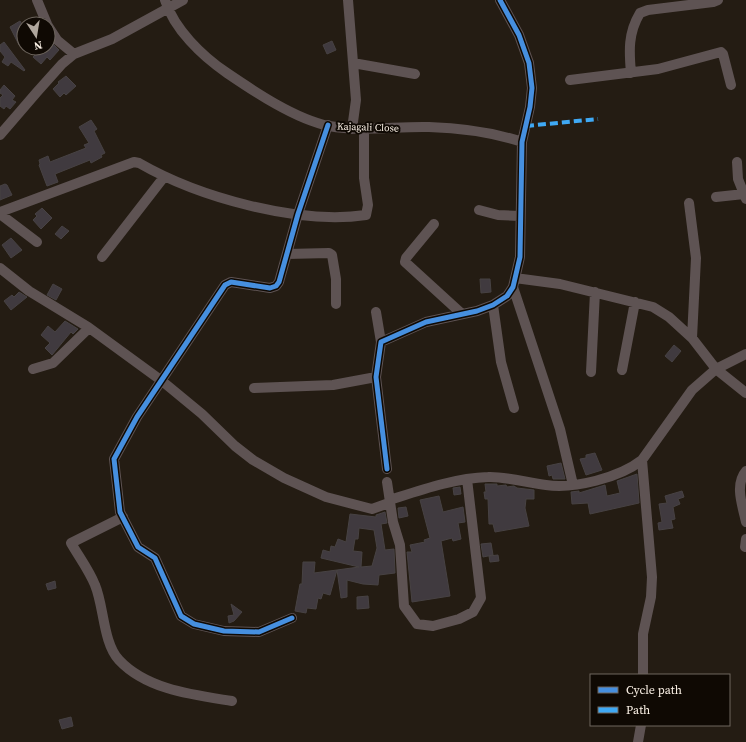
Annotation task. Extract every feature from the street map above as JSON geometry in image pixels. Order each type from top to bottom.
[{"type":"street","points":[[37,0],[44,16]]},
{"type":"street","points":[[0,135],[42,86],[74,54],[112,39],[166,5],[183,0]]},
{"type":"street","points":[[348,0],[356,100],[352,129]]},
{"type":"street","points":[[381,342],[426,322],[477,311],[493,305],[507,296],[514,282],[520,257],[522,142],[530,107],[532,88],[529,63],[519,35],[500,0]]},
{"type":"street","points":[[631,73],[629,47],[630,35],[640,13],[648,10],[713,2],[718,0]]},
{"type":"street","name":"Kajagali Close","points":[[166,5],[189,40],[218,67],[245,85],[294,113],[328,125],[352,129],[429,127],[483,131],[522,142]]},
{"type":"street","points":[[56,38],[74,54]]},
{"type":"street","points":[[570,80],[658,69],[721,52],[724,54],[730,85]]},
{"type":"street","points":[[353,63],[415,74]]},
{"type":"street","points":[[292,618],[259,632],[224,631],[194,624],[181,616],[155,558],[138,547],[123,517],[118,500],[114,459],[137,416],[162,381],[225,284],[231,282],[270,288],[276,286],[280,282],[298,214],[328,125]]},
{"type":"street","points":[[0,213],[129,163],[139,163],[164,177],[219,198],[298,214],[332,216],[366,215],[368,205],[364,178],[364,129]]},
{"type":"street","points":[[716,197],[745,196],[738,179],[737,162]]},
{"type":"street","points":[[102,257],[164,177]]},
{"type":"street","points":[[689,203],[696,258],[692,338]]},
{"type":"street","points":[[479,210],[498,215],[520,216]]},
{"type":"street","points":[[0,213],[37,242]]},
{"type":"street","points":[[434,224],[406,258],[405,262],[462,314]]},
{"type":"street","points":[[287,254],[329,253],[332,255],[336,279],[336,304]]},
{"type":"street","points":[[0,268],[29,291],[89,328],[162,381],[202,414],[235,446],[279,475],[326,497],[372,509],[388,502],[467,479],[496,477],[548,485],[573,485],[632,468],[642,460],[692,390],[716,369],[746,354]]},
{"type":"street","points":[[514,282],[560,284],[635,302],[660,312],[692,338],[716,369],[746,394]]},
{"type":"street","points":[[514,282],[560,429],[573,485]]},
{"type":"street","points":[[591,372],[596,292]]},
{"type":"street","points":[[622,370],[635,302]]},
{"type":"street","points":[[493,305],[501,362],[514,408]]},
{"type":"street","points":[[376,312],[381,342],[376,377],[387,469]]},
{"type":"street","points":[[33,369],[53,363],[89,328]]},
{"type":"street","points":[[254,388],[333,385],[376,377]]},
{"type":"street","points":[[642,460],[652,577],[651,597],[643,634],[643,674]]},
{"type":"street","points":[[746,472],[742,476],[740,488],[746,522]]},
{"type":"street","points":[[387,482],[388,502],[400,545],[404,606],[417,624],[433,626],[459,619],[474,612],[481,598],[467,479]]},
{"type":"street","points":[[123,517],[71,543],[96,586],[107,635],[118,659],[137,675],[169,689],[232,701]]},
{"type":"street","points":[[638,742],[641,726]]},
{"type":"building","points":[[16,23],[16,39],[10,27]]},
{"type":"building","points":[[332,41],[336,50],[327,54],[323,45]]},
{"type":"building","points":[[4,42],[25,70],[24,71],[11,62],[8,66],[2,62],[5,57],[0,51],[0,45]]},
{"type":"building","points":[[54,56],[50,60],[47,57],[41,64],[33,57]]},
{"type":"building","points":[[66,76],[76,86],[66,95],[64,93],[60,97],[53,89],[59,83],[58,82]]},
{"type":"building","points":[[4,85],[15,96],[12,100],[16,102],[10,109],[6,106],[4,109],[0,106],[0,98],[3,95],[0,93],[0,90]]},
{"type":"building","points":[[91,120],[97,129],[94,131],[105,153],[101,155],[102,157],[91,163],[90,160],[55,174],[58,182],[47,186],[39,165],[39,160],[48,156],[50,162],[86,148],[84,145],[89,143],[79,127]]},
{"type":"building","points":[[5,184],[12,195],[0,200],[0,186]]},
{"type":"building","points":[[42,208],[52,218],[41,229],[33,220],[37,216],[35,214]]},
{"type":"building","points":[[62,226],[69,231],[61,239],[55,234]]},
{"type":"building","points":[[11,238],[22,250],[11,258],[2,245]]},
{"type":"building","points":[[480,279],[490,279],[491,292],[481,293]]},
{"type":"building","points":[[53,284],[62,289],[56,300],[47,295]]},
{"type":"building","points":[[19,292],[27,297],[11,310],[4,301],[12,295],[14,297]]},
{"type":"building","points":[[65,321],[78,329],[73,334],[71,332],[52,355],[45,348],[50,343],[41,335],[48,326],[55,332]]},
{"type":"building","points":[[674,345],[681,351],[672,362],[665,356]]},
{"type":"building","points":[[595,453],[602,470],[586,475],[580,459],[586,458],[586,455]]},
{"type":"building","points":[[561,463],[565,479],[553,479],[552,475],[549,476],[547,466]]},
{"type":"building","points":[[637,474],[639,503],[590,514],[588,503],[572,504],[571,492],[579,491],[579,493],[605,485],[607,496],[620,493],[617,481]]},
{"type":"building","points":[[485,484],[497,484],[497,486],[506,485],[507,487],[514,486],[517,488],[534,490],[534,499],[526,499],[525,508],[529,526],[495,532],[493,524],[489,524],[488,499],[485,499],[484,492],[486,492]]},
{"type":"building","points":[[460,487],[461,494],[454,495],[453,488]]},
{"type":"building","points":[[682,491],[684,497],[678,499],[680,504],[673,507],[675,519],[671,520],[673,528],[659,530],[658,523],[662,522],[659,504],[667,503],[665,496]]},
{"type":"building","points":[[439,496],[443,512],[463,507],[465,522],[458,523],[461,539],[453,541],[452,538],[441,541],[450,596],[412,602],[407,552],[412,552],[410,545],[425,542],[424,540],[430,538],[420,500]]},
{"type":"building","points":[[406,507],[408,516],[399,518],[398,508]]},
{"type":"building","points":[[385,512],[387,523],[381,524],[385,550],[394,549],[395,573],[379,575],[378,585],[363,584],[347,580],[347,597],[341,598],[337,570],[359,567],[321,558],[323,550],[330,552],[331,546],[335,547],[338,539],[346,542],[350,514],[376,517],[376,515]],"holes":[[[359,528],[374,530],[377,548],[372,566],[361,567],[362,552],[353,551],[355,539],[358,539]]]},
{"type":"building","points":[[491,543],[493,555],[483,557],[481,544]]},
{"type":"building","points":[[498,555],[499,561],[490,562],[489,556]]},
{"type":"building","points":[[303,562],[315,562],[314,573],[337,570],[330,595],[323,593],[321,599],[318,598],[316,609],[307,608],[306,613],[295,611],[300,584],[302,584]]},
{"type":"building","points":[[55,581],[56,588],[48,590],[46,584]]},
{"type":"building","points":[[368,596],[369,608],[357,609],[357,597]]},
{"type":"building","points":[[231,604],[242,612],[234,621],[229,623],[228,616],[234,615]]},
{"type":"building","points":[[71,717],[73,726],[62,729],[59,720]]},
{"type":"marked path","points":[[526,126],[598,119]]},
{"type":"cycle path","points":[[387,469],[376,377],[381,342],[426,322],[477,311],[493,305],[507,296],[513,287],[520,257],[522,142],[530,107],[532,88],[529,63],[519,35],[500,0]]},
{"type":"cycle path","points":[[292,618],[259,632],[224,631],[194,624],[181,616],[155,558],[138,547],[120,512],[114,459],[137,417],[225,285],[231,282],[270,288],[276,286],[279,282],[298,214],[328,125]]}]
